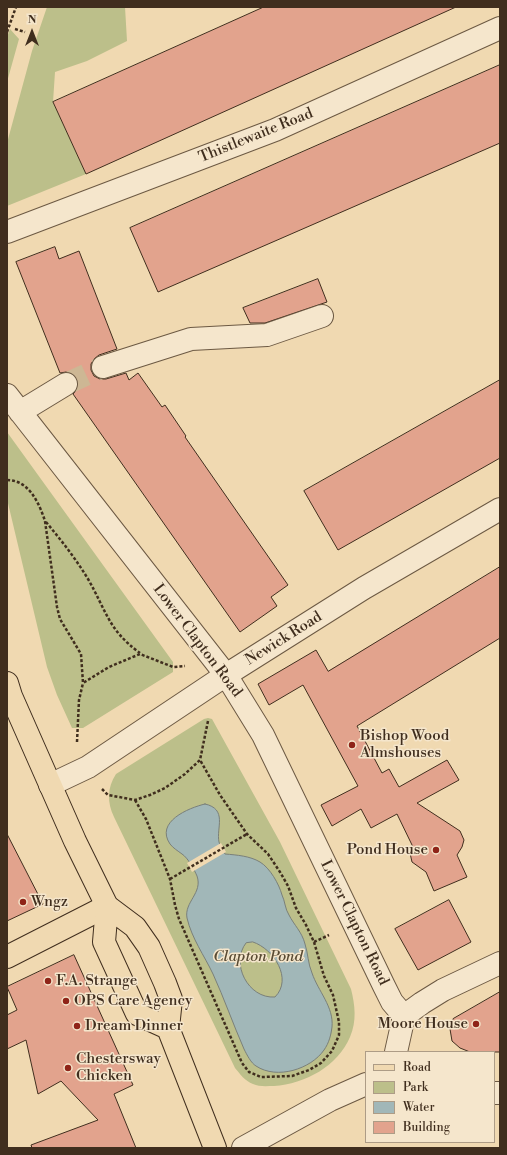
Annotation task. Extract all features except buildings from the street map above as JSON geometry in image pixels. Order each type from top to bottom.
[{"type":"main road","points":[[7,683],[11,696],[75,841],[107,906],[135,927],[149,947],[171,999],[168,1028],[215,1148]]},
{"type":"main road","points":[[7,957],[107,906]]},
{"type":"main road","points":[[107,906],[104,942],[138,1014],[168,1028]]},
{"type":"street","name":"Thistlewaite Road","points":[[7,232],[275,130],[500,28]]},
{"type":"street","points":[[103,367],[191,339],[267,335],[322,316]]},
{"type":"street","points":[[20,412],[66,384]]},
{"type":"street","name":"Lower Clapton Road","points":[[7,395],[226,675],[263,735],[392,1002],[404,1016]]},
{"type":"street","name":"Newick Road","points":[[50,785],[88,767],[226,675],[364,588],[500,509]]},
{"type":"street","points":[[396,1051],[404,1016],[443,990],[500,964]]},
{"type":"street","points":[[243,1148],[330,1100],[365,1084]]},
{"type":"path","points":[[7,32],[16,7]]},
{"type":"path","points":[[15,29],[24,32]]},
{"type":"path","points":[[7,480],[17,481],[29,489],[41,510],[45,521],[60,619],[81,654],[83,683],[79,700],[77,742]]},
{"type":"path","points":[[45,521],[64,544],[88,580],[110,623],[118,634],[140,654],[173,667]]},
{"type":"path","points":[[83,683],[109,668],[140,654]]},
{"type":"path","points":[[108,795],[135,800],[165,788],[185,774],[200,760],[208,718]]},
{"type":"path","points":[[135,800],[146,819],[170,879],[179,919],[242,1063],[249,1072],[261,1077],[292,1076],[310,1070],[321,1064],[332,1051],[339,1036],[339,1022],[333,995],[324,976],[314,942],[306,924],[296,908],[288,886],[280,872],[268,854],[247,834],[220,795],[200,760]]},
{"type":"path","points":[[170,879],[247,834]]},
{"type":"path","points":[[314,942],[325,937]]},
{"type":"green space","points":[[47,7],[125,7],[127,41],[87,61],[55,72],[53,102],[86,174],[7,206],[7,143],[32,51]]},
{"type":"green space","points":[[10,29],[19,39],[7,82],[7,37]]},
{"type":"green space","points":[[7,432],[173,662],[173,672],[83,728],[72,728],[57,695],[47,667],[7,499]]},
{"type":"green space","name":"Clapton Pond","points":[[204,719],[212,719],[280,842],[351,989],[355,1013],[354,1025],[345,1047],[329,1065],[319,1072],[297,1082],[286,1085],[255,1085],[245,1079],[235,1068],[110,806],[109,795],[113,779],[116,774]]},
{"type":"water","name":"Clapton Pond","points":[[205,804],[212,806],[219,815],[220,820],[218,837],[225,854],[252,858],[260,862],[271,872],[279,886],[288,913],[304,940],[311,970],[331,1013],[332,1027],[330,1039],[324,1050],[318,1057],[302,1067],[283,1072],[274,1072],[264,1070],[252,1063],[244,1049],[213,974],[198,947],[189,926],[187,912],[198,887],[197,876],[193,867],[184,856],[170,844],[166,836],[170,823],[176,817]],"holes":[[[253,942],[268,951],[279,965],[282,982],[280,990],[275,997],[265,996],[257,992],[244,978],[241,969],[240,960],[246,943]]]},
{"type":"pier","points":[[221,843],[226,852],[192,872],[187,863]]},
{"type":"tunnel","points":[[66,384],[103,367]]},
{"type":"place","name":"Bishop Wood Almshouses","points":[[352,745]]},
{"type":"place","name":"Pond House","points":[[436,850]]},
{"type":"place","name":"Wngz","points":[[23,902]]},
{"type":"place","name":"F.A. Strange","points":[[48,981]]},
{"type":"place","name":"OPS Care Agency","points":[[66,1001]]},
{"type":"place","name":"Moore House","points":[[476,1024]]},
{"type":"place","name":"Dream Dinner","points":[[77,1026]]},
{"type":"place","name":"Chestersway Chicken","points":[[68,1068]]}]
